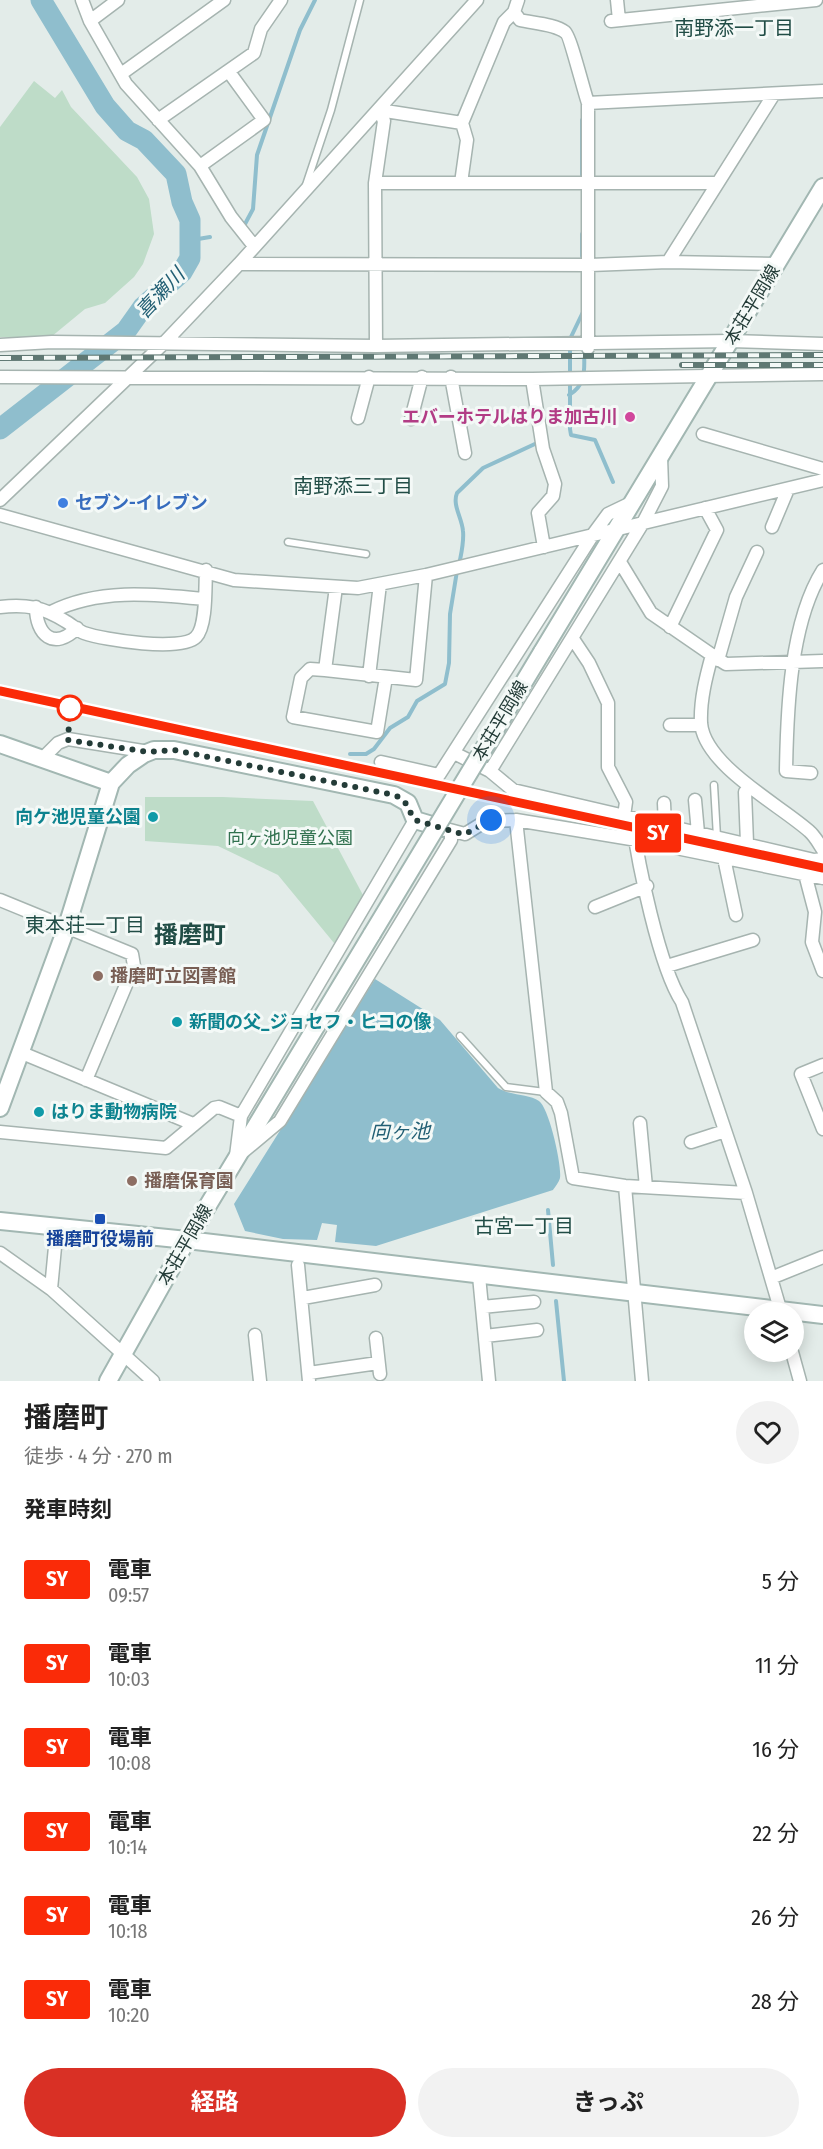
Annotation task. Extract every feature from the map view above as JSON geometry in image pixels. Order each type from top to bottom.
[{"type":"street","points":[[82,0],[90,21],[126,84],[200,166],[254,246]]},
{"type":"street","points":[[90,21],[118,0]]},
{"type":"street","points":[[121,74],[224,0]]},
{"type":"street","points":[[158,120],[254,53],[261,29],[281,0]]},
{"type":"street","points":[[0,500],[164,343],[303,194],[477,0]]},
{"type":"street","points":[[618,0],[615,21],[816,0]]},
{"type":"street","points":[[695,13],[696,0]]},
{"type":"street","points":[[515,6],[520,20],[564,30],[570,37],[577,72],[588,103],[590,183],[588,346]]},
{"type":"street","points":[[461,183],[467,140],[462,123],[504,22],[515,6]]},
{"type":"street","points":[[200,166],[264,120],[229,72]]},
{"type":"street","points":[[588,103],[823,91]]},
{"type":"street","points":[[668,262],[774,94]]},
{"type":"street","points":[[379,110],[462,123]]},
{"type":"street","points":[[376,346],[375,183],[384,121],[379,110]]},
{"type":"street","points":[[375,183],[717,183]]},
{"type":"street","name":"本荘平岡線","points":[[108,1381],[236,1158],[619,528],[823,187]]},
{"type":"street","points":[[239,264],[375,266],[590,266],[668,262],[777,264]]},
{"type":"street","points":[[0,345],[52,342],[141,342],[376,346],[588,346],[731,341],[823,344]]},
{"type":"street","points":[[0,377],[532,379],[823,374]]},
{"type":"street","points":[[358,418],[369,377]]},
{"type":"street","points":[[411,419],[422,377]]},
{"type":"street","points":[[451,377],[465,453]]},
{"type":"street","points":[[532,379],[543,449],[555,484],[553,496],[538,513],[544,547]]},
{"type":"street","points":[[703,434],[823,469]]},
{"type":"street","points":[[490,771],[644,521],[662,486],[661,457]]},
{"type":"street","points":[[0,515],[206,570],[234,580],[358,588],[426,575],[823,480]]},
{"type":"street","points":[[772,527],[788,489]]},
{"type":"street","points":[[381,762],[439,775],[608,514],[634,502]]},
{"type":"street","points":[[670,627],[717,530],[705,508]]},
{"type":"street","points":[[758,552],[730,594],[715,658],[697,691],[701,725],[714,755],[767,800],[811,832],[823,850]]},
{"type":"street","points":[[620,562],[651,613],[726,664],[823,662]]},
{"type":"street","points":[[0,607],[22,604],[36,607],[51,612],[77,628],[81,633],[128,641],[185,644],[196,638],[202,627],[206,570]]},
{"type":"street","points":[[811,773],[786,771],[795,663],[808,597],[820,582],[823,570]]},
{"type":"street","points":[[386,677],[377,732],[293,717],[301,678],[310,669],[416,680],[426,575]]},
{"type":"street","points":[[369,676],[380,584]]},
{"type":"street","points":[[325,669],[336,587]]},
{"type":"street","points":[[51,612],[71,602],[128,594],[204,598]]},
{"type":"street","points":[[36,607],[36,619],[43,633],[57,640],[66,638],[77,628]]},
{"type":"street","points":[[573,639],[589,663],[608,703],[608,766],[626,802],[667,966],[674,989],[682,1002],[746,1192],[778,1302]]},
{"type":"street","points":[[670,725],[701,725]]},
{"type":"street","points":[[42,759],[58,743],[68,740],[129,754],[174,750],[394,795],[403,798],[408,803],[415,820]]},
{"type":"street","points":[[0,744],[111,783]]},
{"type":"street","points":[[454,753],[490,771],[513,790],[747,843],[814,861],[823,859]]},
{"type":"street","points":[[0,1108],[67,926],[111,783],[129,754]]},
{"type":"street","points":[[745,792],[747,843]]},
{"type":"street","points":[[695,800],[698,833]]},
{"type":"street","points":[[664,803],[665,826]]},
{"type":"street","points":[[415,820],[465,834],[491,820],[516,820],[637,840],[823,878]]},
{"type":"street","points":[[236,1158],[241,1116],[415,820]]},
{"type":"street","points":[[516,820],[546,1092],[557,1102],[561,1113],[573,1178],[625,1186],[746,1192]]},
{"type":"street","points":[[442,853],[477,826]]},
{"type":"street","points":[[236,1158],[280,1121],[453,837],[445,829]]},
{"type":"street","points":[[724,858],[736,915]]},
{"type":"street","points":[[805,874],[815,912],[812,942],[823,971]]},
{"type":"street","points":[[595,907],[646,886]]},
{"type":"street","points":[[0,900],[132,954],[134,966],[87,1080]]},
{"type":"street","points":[[667,966],[753,940]]},
{"type":"street","points":[[21,1053],[193,1124]]},
{"type":"street","points":[[823,1065],[801,1074],[823,1129]]},
{"type":"street","points":[[0,1132],[166,1148],[207,1112],[219,1107],[241,1116]]},
{"type":"street","points":[[640,1123],[646,1187]]},
{"type":"street","points":[[691,1142],[725,1131]]},
{"type":"street","points":[[625,1186],[636,1293],[641,1381]]},
{"type":"street","points":[[0,1221],[187,1240],[744,1306]]},
{"type":"street","points":[[51,1289],[57,1226]]},
{"type":"street","points":[[0,1253],[51,1289],[153,1381]]},
{"type":"street","points":[[771,1278],[823,1257]]},
{"type":"street","points":[[298,1265],[309,1377],[379,1368],[376,1338]]},
{"type":"street","points":[[479,1276],[489,1381]]},
{"type":"street","points":[[303,1298],[375,1285]]},
{"type":"street","points":[[482,1307],[534,1302]]},
{"type":"street","points":[[804,1314],[823,1316]]},
{"type":"street","points":[[485,1336],[537,1330]]},
{"type":"street","points":[[255,1335],[260,1381]]},
{"type":"street","points":[[795,1362],[801,1381]]},
{"type":"lane","points":[[303,194],[331,110],[360,0]]},
{"type":"lane","points":[[288,542],[366,555]]},
{"type":"lane","points":[[714,785],[717,837]]},
{"type":"lane","points":[[460,1036],[506,1087],[546,1092]]},
{"type":"green space","points":[[34,81],[55,98],[62,90],[71,107],[137,177],[149,199],[154,234],[143,264],[134,277],[105,303],[85,309],[51,337],[0,337],[0,127]]},
{"type":"green space","name":"向ヶ池児童公園","points":[[145,797],[223,797],[313,801],[364,897],[338,941],[334,943],[278,875],[218,846],[145,841]]},
{"type":"water","name":"向ヶ池","points":[[375,979],[440,1020],[498,1088],[539,1101],[547,1114],[554,1137],[559,1161],[559,1181],[553,1190],[376,1246],[335,1242],[337,1225],[322,1223],[317,1240],[283,1239],[245,1231],[234,1204]]},
{"type":"waterway","name":"喜瀬川","points":[[0,429],[126,331],[143,307],[182,272],[190,258],[190,220],[182,202],[176,174],[144,140],[127,131],[105,106],[41,0]]},
{"type":"waterway","points":[[245,224],[253,209],[257,155],[300,30],[315,0]]},
{"type":"waterway","points":[[582,120],[582,175]]},
{"type":"waterway","points":[[582,234],[582,256]]},
{"type":"waterway","points":[[192,240],[210,237]]},
{"type":"waterway","points":[[583,312],[570,339],[571,435],[595,440],[613,482]]},
{"type":"waterway","points":[[569,395],[579,386],[584,374],[584,347]]},
{"type":"waterway","points":[[460,560],[463,535],[456,507],[457,493],[483,468],[537,443]]},
{"type":"waterway","points":[[350,754],[366,754],[374,749],[390,728],[408,717],[417,701],[445,684],[449,663],[450,614],[457,571]]},
{"type":"waterway","points":[[548,1210],[553,1265]]},
{"type":"waterway","points":[[556,1301],[564,1381]]},
{"type":"railway","points":[[0,358],[823,355]]},
{"type":"railway","points":[[682,365],[823,365]]},
{"type":"railway","points":[[0,691],[823,868]]},
{"type":"train","name":"SY","points":[[0,691],[70,708],[823,868]]},
{"type":"place","name":"エバーホテルはりま加古川","points":[[630,417]]},
{"type":"place","name":"セブン-イレブン","points":[[63,503]]},
{"type":"place","name":"向ケ池児童公園","points":[[153,817]]},
{"type":"place","name":"播磨町立図書館","points":[[98,976]]},
{"type":"place","name":"新聞の父_ジョセフ・ヒコの像","points":[[177,1022]]},
{"type":"place","name":"はりま動物病院","points":[[39,1112]]},
{"type":"place","name":"播磨保育園","points":[[132,1181]]},
{"type":"place","name":"播磨町役場前","points":[[100,1219]]},
{"type":"district","name":"南野添一丁目","points":[[734,28]]},
{"type":"district","name":"南野添三丁目","points":[[353,486]]},
{"type":"district","name":"東本荘一丁目","points":[[85,925]]},
{"type":"district","name":"播磨町","points":[[190,935]]},
{"type":"district","name":"古宮一丁目","points":[[524,1226]]},
{"type":"route","points":[[70,708],[68,740],[149,752],[163,749],[174,750],[394,795],[403,798],[408,803],[415,820],[458,833],[465,834],[491,820]]}]
